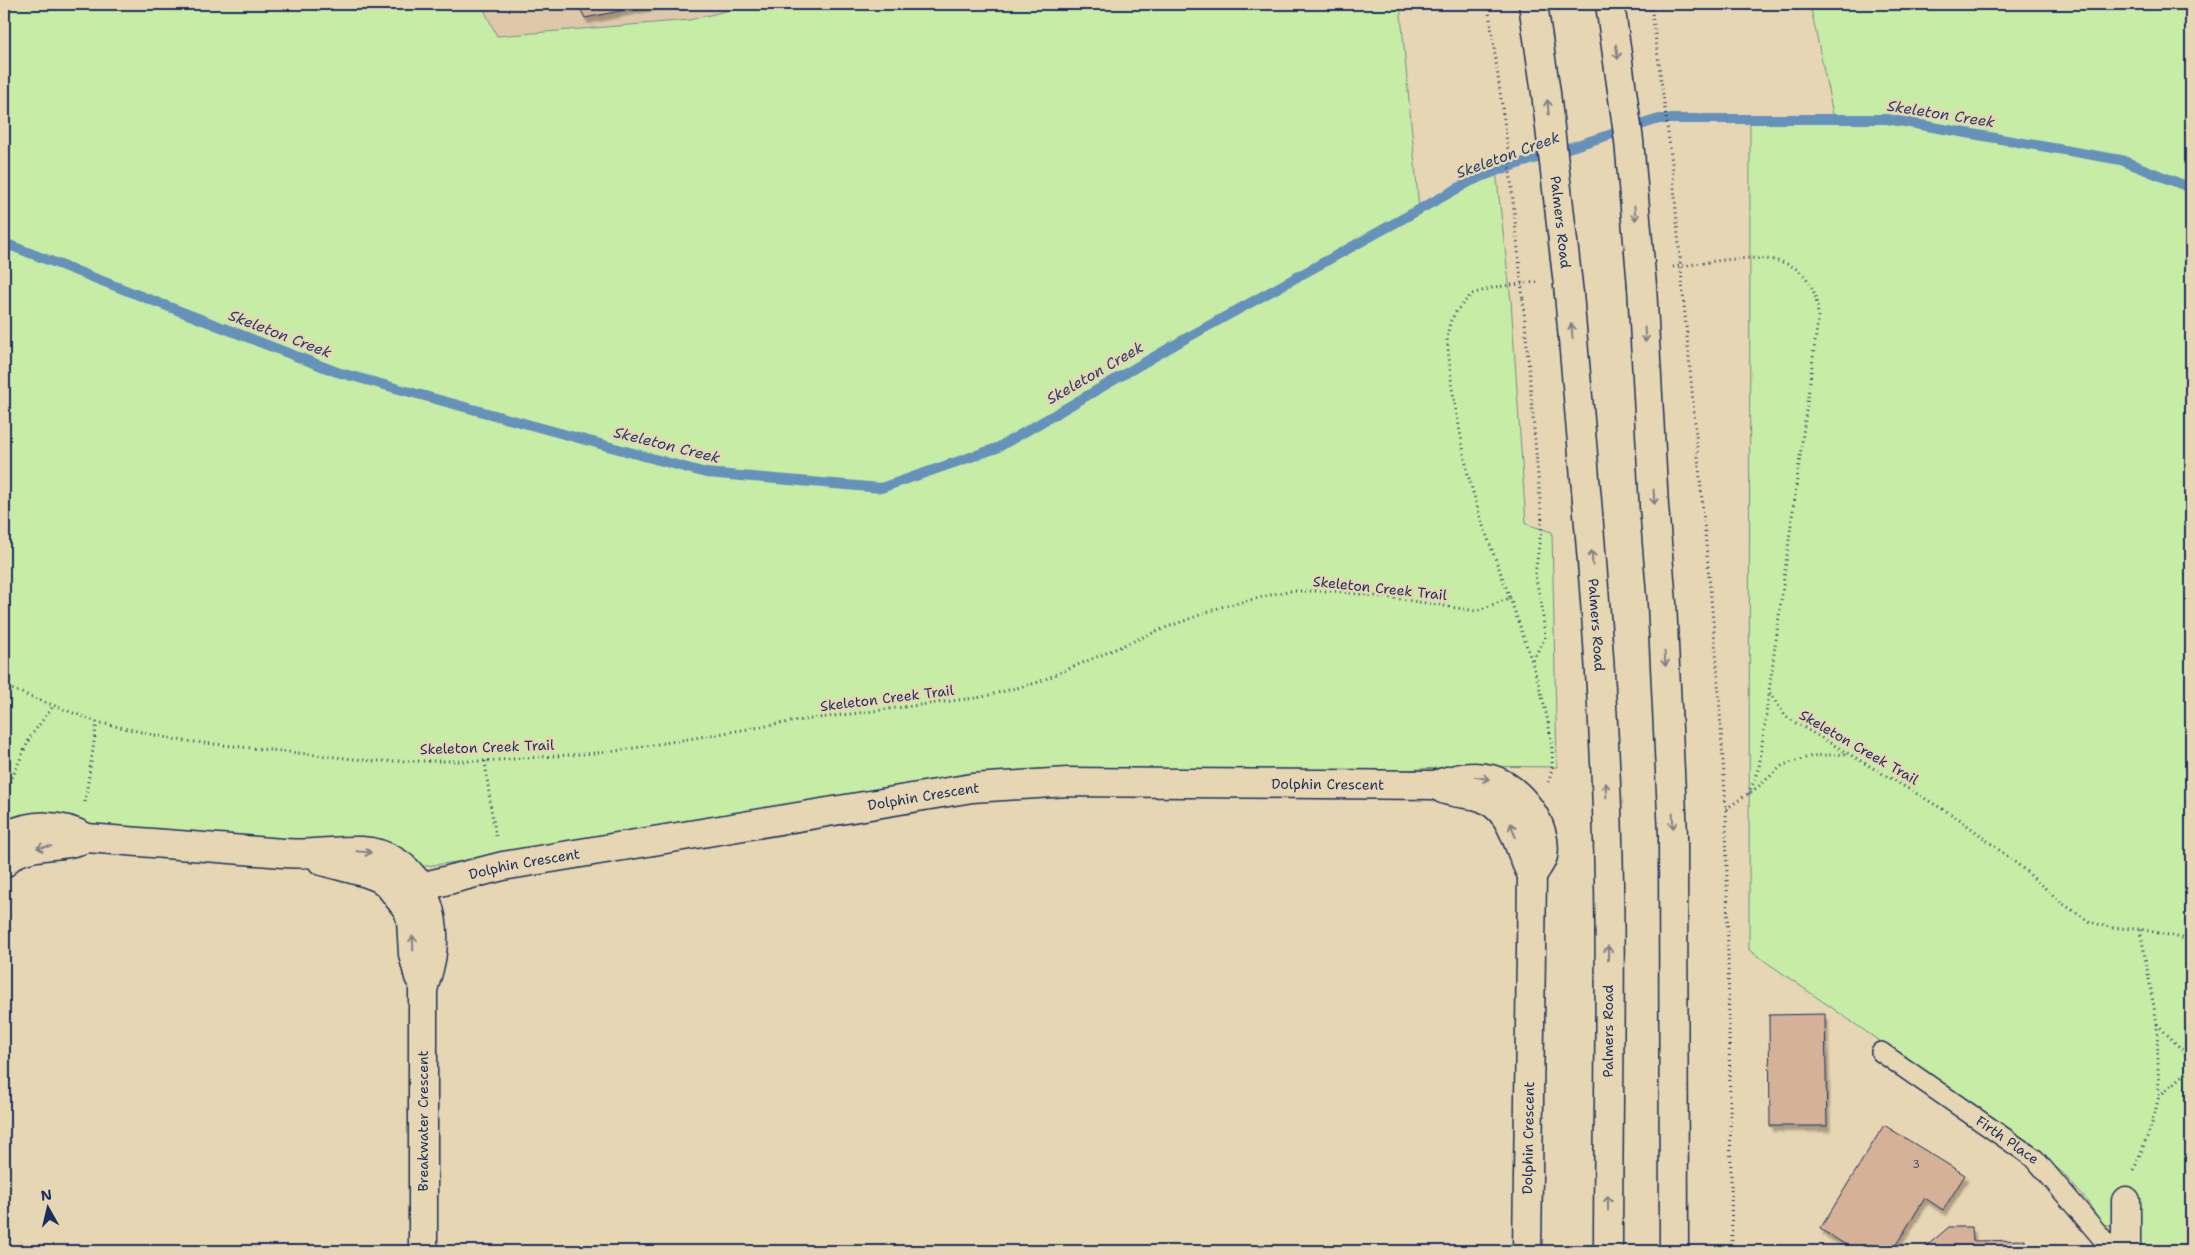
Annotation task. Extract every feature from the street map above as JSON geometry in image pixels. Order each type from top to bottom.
[{"type":"street","name":"Palmers Road","points":[[1533,4],[1546,92],[1568,294],[1587,498],[1606,786],[1608,1251]]},
{"type":"street","points":[[1610,4],[1629,140],[1642,286],[1654,506],[1662,603],[1673,835],[1674,1251]]},
{"type":"street","name":"Dolphin Crescent","points":[[410,892],[503,866],[972,788],[1068,782],[1435,786],[1464,777],[1490,779],[1512,789],[1527,806],[1542,833],[1544,843],[1543,856],[1532,875],[1527,1251]]},
{"type":"street","name":"Dolphin Crescent","points":[[1435,786],[1454,793],[1478,796],[1496,806],[1511,822],[1523,860],[1532,875]]},
{"type":"street","name":"Breakwater Crescent","points":[[4,837],[30,827],[46,826],[72,830],[87,838],[298,854],[380,878],[388,884],[410,892],[408,910],[411,920],[416,967],[424,990],[423,1251]]},
{"type":"street","name":"Breakwater Crescent","points":[[4,864],[16,853],[38,847],[76,843],[87,838]]},
{"type":"street","points":[[2126,1201],[2126,1251]]},
{"type":"lane","name":"Firth Place","points":[[1881,1052],[2035,1159],[2113,1251]]},
{"type":"path","points":[[1488,4],[1507,142],[1523,299],[1542,523],[1535,575],[1542,606],[1545,638],[1532,661]]},
{"type":"path","points":[[1651,4],[1672,163],[1717,664],[1726,809],[1732,1251]]},
{"type":"path","points":[[1749,794],[1759,766],[1818,320]]},
{"type":"path","points":[[1448,353],[1452,388],[1468,475],[1482,523],[1532,661],[1551,740],[1552,775],[1545,790],[1527,806]]},
{"type":"path","name":"Skeleton Creek Trail","points":[[4,684],[11,689],[97,722],[177,740],[373,761],[485,761],[610,752],[796,721],[982,697],[1036,683],[1157,631],[1221,607],[1287,591],[1334,591],[1476,611],[1510,598]]},
{"type":"path","name":"Skeleton Creek Trail","points":[[1769,692],[1786,717],[1958,818],[2021,867],[2062,903],[2090,922],[2113,928],[2140,929],[2191,940]]},
{"type":"path","points":[[4,796],[30,737],[54,705]]},
{"type":"path","points":[[87,838],[85,804],[97,722]]},
{"type":"path","points":[[1726,809],[1749,794],[1783,765],[1812,756],[1848,754]]},
{"type":"path","points":[[485,761],[491,809],[503,866]]},
{"type":"path","points":[[2126,1201],[2135,1168],[2152,1124],[2159,1096],[2156,1024],[2140,929]]},
{"type":"path","points":[[2156,1024],[2191,1059]]},
{"type":"path","points":[[2159,1096],[2191,1069]]},
{"type":"shaded area","points":[[481,4],[753,4],[690,20],[497,36]]},
{"type":"green space","points":[[4,4],[481,4],[497,36],[690,20],[753,4],[1400,4],[1419,209],[1471,181],[1496,171],[1511,301],[1526,524],[1552,532],[1557,767],[1474,766],[1351,773],[1002,774],[495,857],[418,867],[70,821],[4,825]]},
{"type":"green space","points":[[1810,4],[2191,4],[2191,1251],[2139,1251],[2139,1200],[2112,1199],[2112,1225],[2103,1225],[2087,1201],[2062,1172],[2027,1144],[1749,950],[1750,119],[1834,119]]},
{"type":"building","points":[[578,4],[655,4],[585,18]]},
{"type":"building","points":[[1825,1014],[1827,1126],[1770,1126],[1769,1015]]},
{"type":"building","points":[[1884,1125],[1965,1175],[1943,1210],[1925,1198],[1892,1251],[1881,1251],[1870,1244],[1866,1251],[1856,1251],[1820,1229]]},
{"type":"building","points":[[1949,1227],[1972,1227],[1973,1241],[2025,1240],[2025,1251],[1923,1251]]},
{"type":"waterway","name":"Skeleton Creek","points":[[4,243],[337,372],[706,473],[881,488],[997,448],[1183,340],[1471,181],[1496,171],[1659,119],[1887,119],[2121,160],[2191,188]]}]
